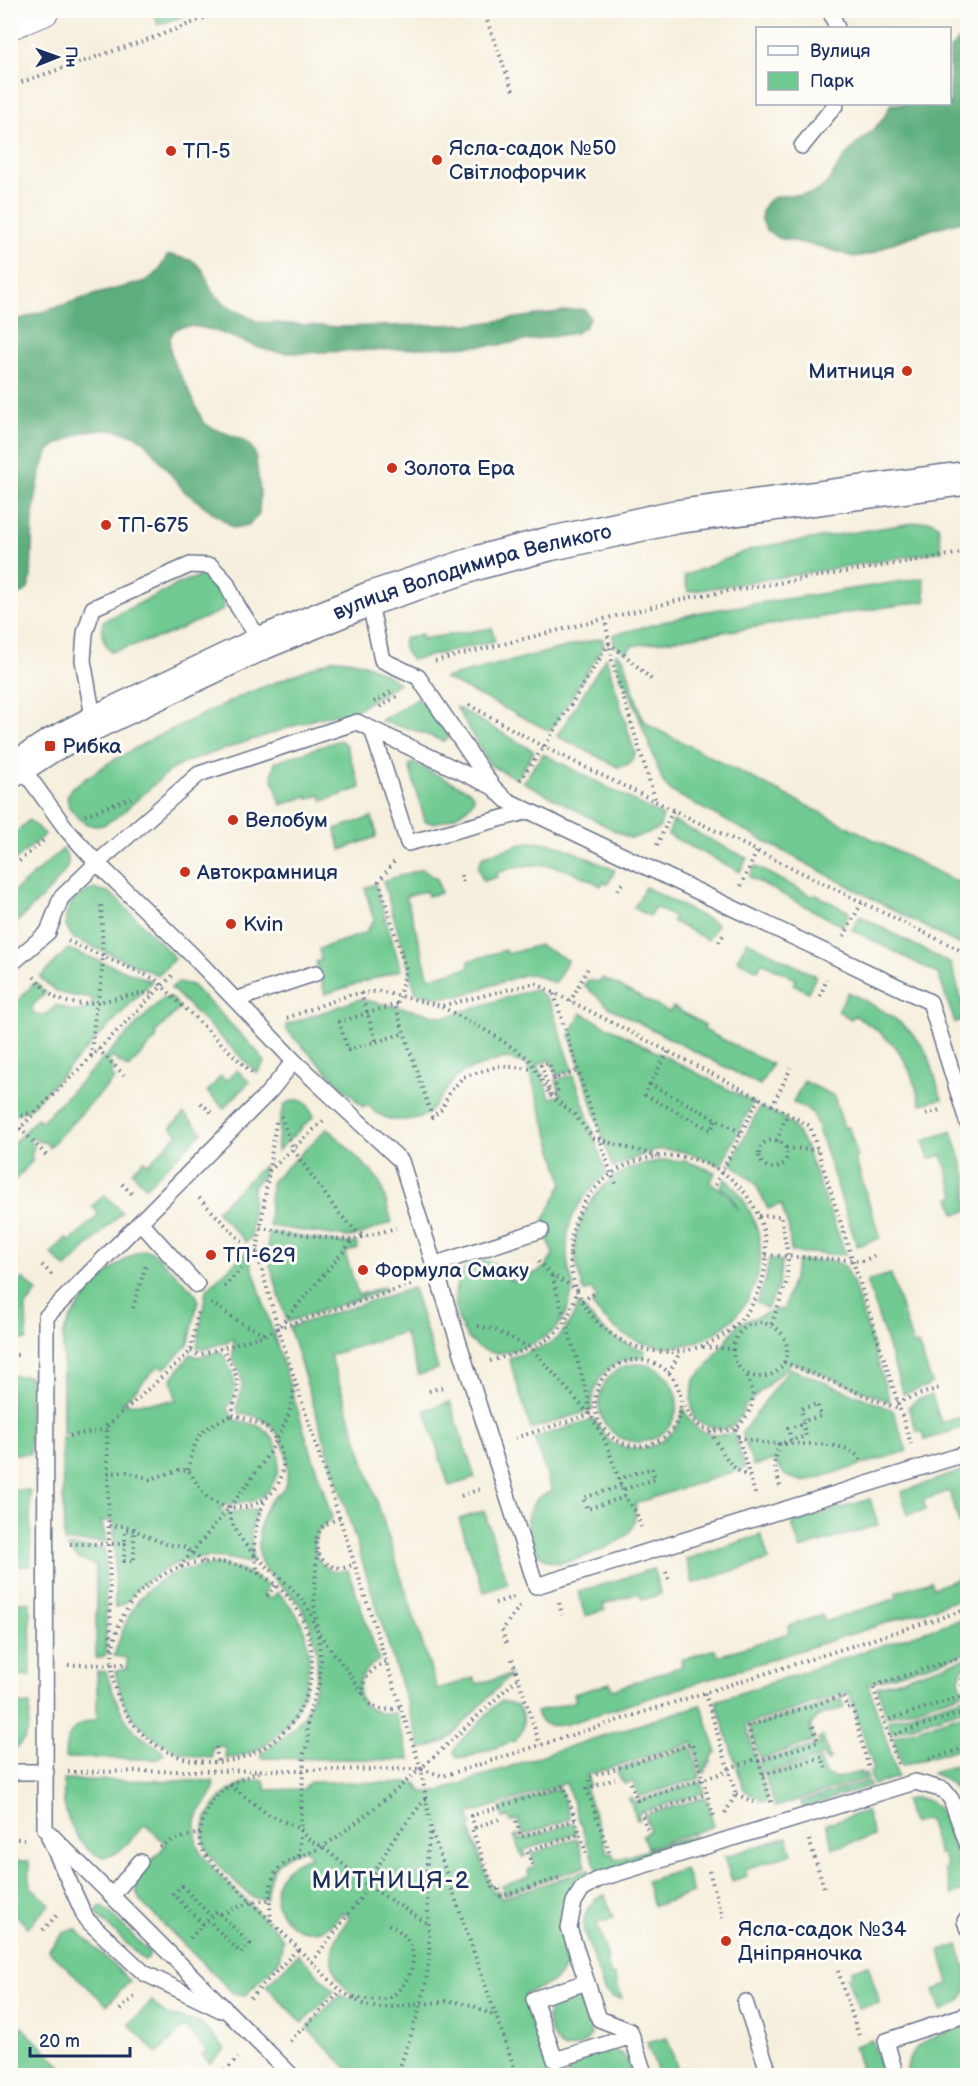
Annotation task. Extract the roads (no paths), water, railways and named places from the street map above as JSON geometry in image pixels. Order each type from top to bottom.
[{"type":"main road","name":"вулиця Володимира Великого","points":[[15,769],[50,746],[93,723],[262,643],[369,599],[490,560],[549,544],[664,519],[967,481]]},
{"type":"street","points":[[10,23],[43,10]]},
{"type":"lane","points":[[830,10],[837,27]]},
{"type":"lane","points":[[802,146],[835,105]]},
{"type":"lane","points":[[93,723],[83,660],[85,633],[93,608],[190,565],[211,566],[226,582],[238,607],[262,643]]},
{"type":"lane","points":[[369,599],[382,660],[418,677],[493,787],[506,800],[930,1002],[968,1124]]},
{"type":"lane","points":[[14,962],[48,932],[61,898],[97,863],[199,774],[357,722],[493,787]]},
{"type":"lane","points":[[372,729],[408,843],[529,811]]},
{"type":"lane","points":[[15,769],[97,863],[236,1000],[294,1061],[401,1161],[536,1586],[968,1454]]},
{"type":"lane","points":[[236,1000],[316,973]]},
{"type":"lane","points":[[232,2016],[144,1973],[86,1919],[45,1829],[46,1317],[270,1091],[294,1061]]},
{"type":"lane","points":[[140,1222],[197,1285]]},
{"type":"lane","points":[[435,1271],[541,1230]]},
{"type":"lane","points":[[10,1772],[46,1772]]},
{"type":"lane","points":[[645,2076],[630,2031],[599,2019],[569,1928],[574,1902],[593,1874],[701,1847],[915,1782],[944,1790],[951,1799],[968,1846]]},
{"type":"lane","points":[[45,1829],[292,2076]]},
{"type":"lane","points":[[112,1896],[140,1862]]},
{"type":"lane","points":[[968,1920],[965,1921],[968,1930]]},
{"type":"lane","points":[[587,1982],[534,1999],[555,2060],[632,2036]]},
{"type":"lane","points":[[746,2002],[770,2076]]},
{"type":"lane","points":[[896,2076],[886,2041],[968,2014]]},
{"type":"place","name":"ТП-5","points":[[171,151]]},
{"type":"place","name":"Ясла-садок №50 Світлофорчик","points":[[437,160]]},
{"type":"place","name":"Митниця","points":[[907,371]]},
{"type":"place","name":"Золота Ера","points":[[392,468]]},
{"type":"place","name":"ТП-675","points":[[106,525]]},
{"type":"place","name":"Рибка","points":[[50,746]]},
{"type":"place","name":"Велобум","points":[[233,820]]},
{"type":"place","name":"Автокрамниця","points":[[185,872]]},
{"type":"place","name":"Kvin","points":[[231,924]]},
{"type":"place","name":"ТП-629","points":[[211,1255]]},
{"type":"place","name":"Формула Смаку","points":[[363,1270]]},
{"type":"place","name":"Ясла-садок №34 Дніпряночка","points":[[726,1941]]},
{"type":"district","name":"МИТНИЦЯ-2","points":[[391,1880]]}]
